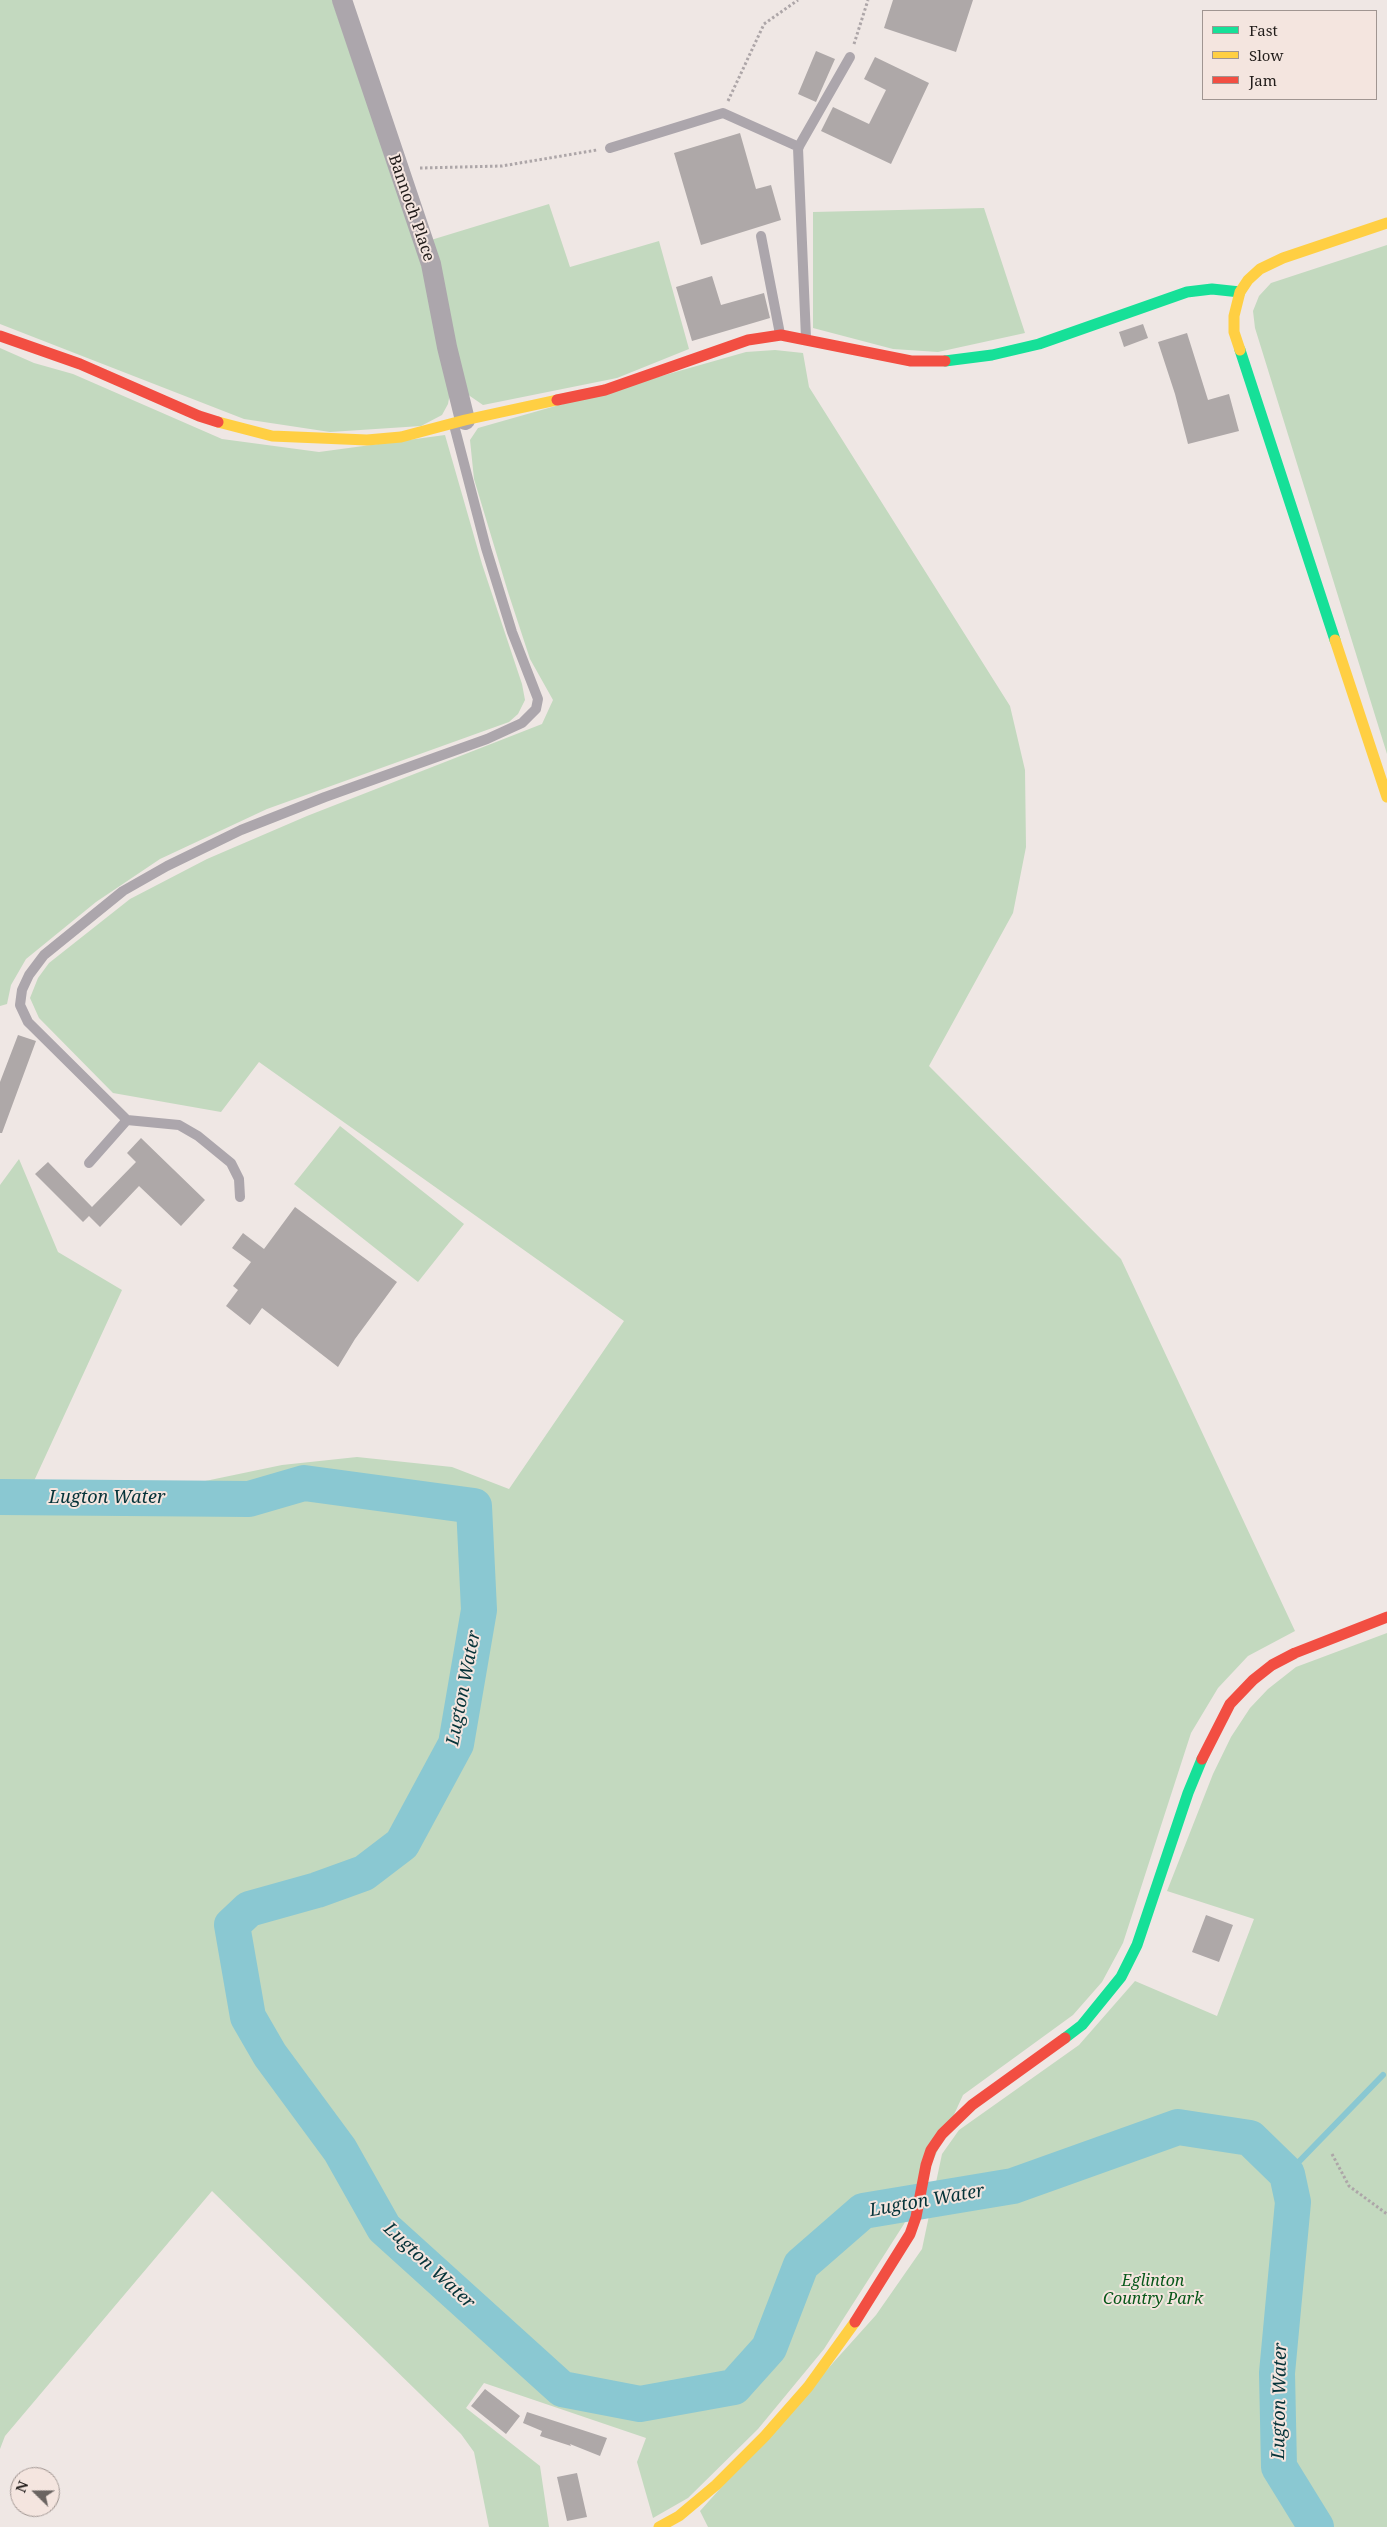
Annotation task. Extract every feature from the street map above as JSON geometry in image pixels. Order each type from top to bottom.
[{"type":"main road","points":[[1387,223],[1283,258],[1260,270],[1248,280],[1240,292],[1234,316],[1234,332],[1387,797]]},
{"type":"main road","points":[[0,336],[80,364],[199,416],[272,436],[367,440],[401,437],[459,422],[605,390],[748,340],[781,335],[911,360],[948,362],[1039,344],[1187,292],[1212,288],[1240,292]]},
{"type":"main road","points":[[659,2527],[678,2516],[716,2485],[765,2436],[808,2387],[887,2275],[904,2246],[916,2217],[922,2181],[931,2150],[956,2119],[1082,2025],[1121,1977],[1137,1945],[1188,1793],[1209,1744],[1230,1704],[1253,1680],[1272,1665],[1295,1653],[1387,1617]]},
{"type":"street","name":"Bannoch Place","points":[[342,0],[431,264],[459,422]]},
{"type":"lane","points":[[806,339],[799,147],[850,57]]},
{"type":"lane","points":[[610,148],[723,113],[799,147]]},
{"type":"lane","points":[[761,236],[781,335]]},
{"type":"lane","points":[[240,1197],[238,1179],[231,1163],[198,1136],[179,1125],[127,1120],[28,1022],[20,1005],[22,990],[29,974],[44,955],[124,891],[167,866],[241,830],[325,797],[488,739],[522,723],[536,709],[538,699],[512,632],[486,548],[459,422]]},
{"type":"lane","points":[[89,1162],[127,1120]]},
{"type":"path","points":[[723,113],[764,24],[798,0]]},
{"type":"path","points":[[850,57],[868,0]]},
{"type":"path","points":[[397,167],[444,169],[502,166],[610,148]]},
{"type":"path","points":[[1332,2154],[1349,2186],[1387,2214]]},
{"type":"green space","points":[[0,0],[332,0],[413,236],[436,316],[450,393],[448,404],[442,415],[421,426],[330,432],[244,419],[0,324]]},
{"type":"green space","points":[[549,204],[570,267],[659,241],[689,349],[617,378],[483,405],[467,394],[431,240]]},
{"type":"green space","points":[[984,208],[1025,333],[938,352],[893,349],[813,328],[813,212]]},
{"type":"green space","points":[[1387,245],[1387,754],[1255,328],[1253,311],[1259,296],[1271,283]]},
{"type":"green space","points":[[0,348],[34,363],[73,374],[222,439],[319,452],[445,435],[482,564],[522,684],[525,700],[518,714],[509,722],[267,809],[160,859],[96,902],[26,959],[11,985],[7,1004],[0,1006]]},
{"type":"green space","points":[[775,350],[803,353],[809,387],[1010,706],[1025,770],[1026,847],[1013,913],[929,1066],[1121,1259],[1295,1631],[1248,1656],[1218,1688],[1191,1733],[1123,1943],[1102,1982],[1073,2015],[963,2095],[904,2224],[824,2349],[758,2429],[688,2498],[653,2518],[637,2462],[646,2438],[484,2383],[466,2408],[540,2466],[549,2527],[489,2527],[474,2452],[461,2434],[212,2191],[5,2436],[0,2449],[0,1185],[19,1159],[58,1252],[122,1290],[34,1481],[186,1485],[282,1465],[357,1457],[452,1467],[509,1489],[624,1321],[259,1062],[221,1112],[113,1093],[39,1018],[30,998],[38,978],[49,963],[130,899],[207,859],[307,816],[542,724],[553,700],[530,659],[474,479],[470,440],[478,428],[746,352]]},
{"type":"green space","points":[[340,1126],[464,1224],[418,1282],[294,1184]]},
{"type":"green space","name":"Eglinton Country Park","points":[[1387,1633],[1387,2527],[708,2527],[700,2511],[876,2315],[922,2249],[942,2154],[959,2130],[1079,2045],[1135,1981],[1217,2016],[1254,1919],[1167,1891],[1213,1774],[1231,1737],[1250,1708],[1268,1689],[1296,1667]]},
{"type":"building","points":[[893,0],[973,0],[956,52],[884,28]]},
{"type":"building","points":[[816,51],[835,59],[816,102],[798,94]]},
{"type":"building","points":[[875,57],[929,83],[891,164],[821,131],[833,107],[869,124],[886,90],[864,79]]},
{"type":"building","points":[[740,133],[756,189],[771,185],[781,220],[701,245],[674,153]]},
{"type":"building","points":[[712,276],[721,305],[764,293],[770,318],[692,341],[676,287]]},
{"type":"building","points":[[1143,324],[1148,338],[1124,347],[1119,332]]},
{"type":"building","points":[[1187,333],[1208,400],[1229,394],[1239,431],[1188,444],[1175,394],[1158,342]]},
{"type":"building","points":[[18,1035],[36,1041],[2,1133],[0,1133],[0,1082]]},
{"type":"building","points":[[141,1138],[205,1200],[181,1226],[139,1186],[100,1227],[89,1216],[83,1222],[35,1174],[48,1162],[92,1207],[136,1162],[127,1153]]},
{"type":"building","points":[[295,1207],[397,1282],[355,1339],[338,1367],[262,1308],[250,1325],[226,1306],[238,1290],[233,1286],[251,1262],[232,1248],[243,1233],[264,1249]]},
{"type":"building","points":[[1206,1915],[1233,1925],[1219,1962],[1192,1952]]},
{"type":"building","points":[[485,2389],[520,2416],[506,2434],[471,2406]]},
{"type":"building","points":[[527,2412],[607,2438],[600,2456],[570,2444],[571,2446],[540,2436],[542,2431],[523,2423]]},
{"type":"building","points":[[577,2473],[587,2517],[567,2521],[557,2477]]},
{"type":"waterway","name":"Lugton Water","points":[[0,1497],[249,1499],[304,1483],[474,1506],[479,1610],[456,1744],[402,1844],[364,1873],[317,1890],[249,1909],[232,1925],[248,2017],[270,2055],[340,2150],[384,2228],[562,2389],[640,2404],[734,2387],[769,2348],[801,2265],[863,2211],[1013,2186],[1178,2127],[1250,2138],[1287,2174],[1293,2202],[1277,2373],[1279,2467],[1316,2527]]},
{"type":"waterway","points":[[1287,2174],[1383,2075]]},
{"type":"traffic: fast","points":[[945,361],[992,355],[1039,344],[1187,292],[1212,289],[1240,292]]},
{"type":"traffic: fast","points":[[1240,350],[1335,640]]},
{"type":"traffic: fast","points":[[1065,2038],[1082,2025],[1121,1977],[1137,1945],[1188,1793],[1202,1759]]},
{"type":"traffic: slow","points":[[1240,350],[1234,332],[1234,316],[1240,292],[1248,280],[1260,269],[1283,258],[1387,223]]},
{"type":"traffic: slow","points":[[218,422],[272,436],[367,440],[401,437],[465,420],[557,400]]},
{"type":"traffic: slow","points":[[1335,640],[1387,797]]},
{"type":"traffic: slow","points":[[659,2527],[679,2516],[716,2485],[765,2436],[808,2387],[855,2322]]},
{"type":"traffic: jam","points":[[557,400],[605,390],[748,340],[781,335],[911,361],[945,361]]},
{"type":"traffic: jam","points":[[0,336],[80,364],[199,416],[218,422]]},
{"type":"traffic: jam","points":[[1202,1759],[1230,1704],[1253,1680],[1272,1665],[1295,1653],[1387,1617]]},
{"type":"traffic: jam","points":[[855,2322],[910,2234],[916,2217],[926,2165],[931,2150],[942,2134],[972,2105],[1065,2038]]}]
